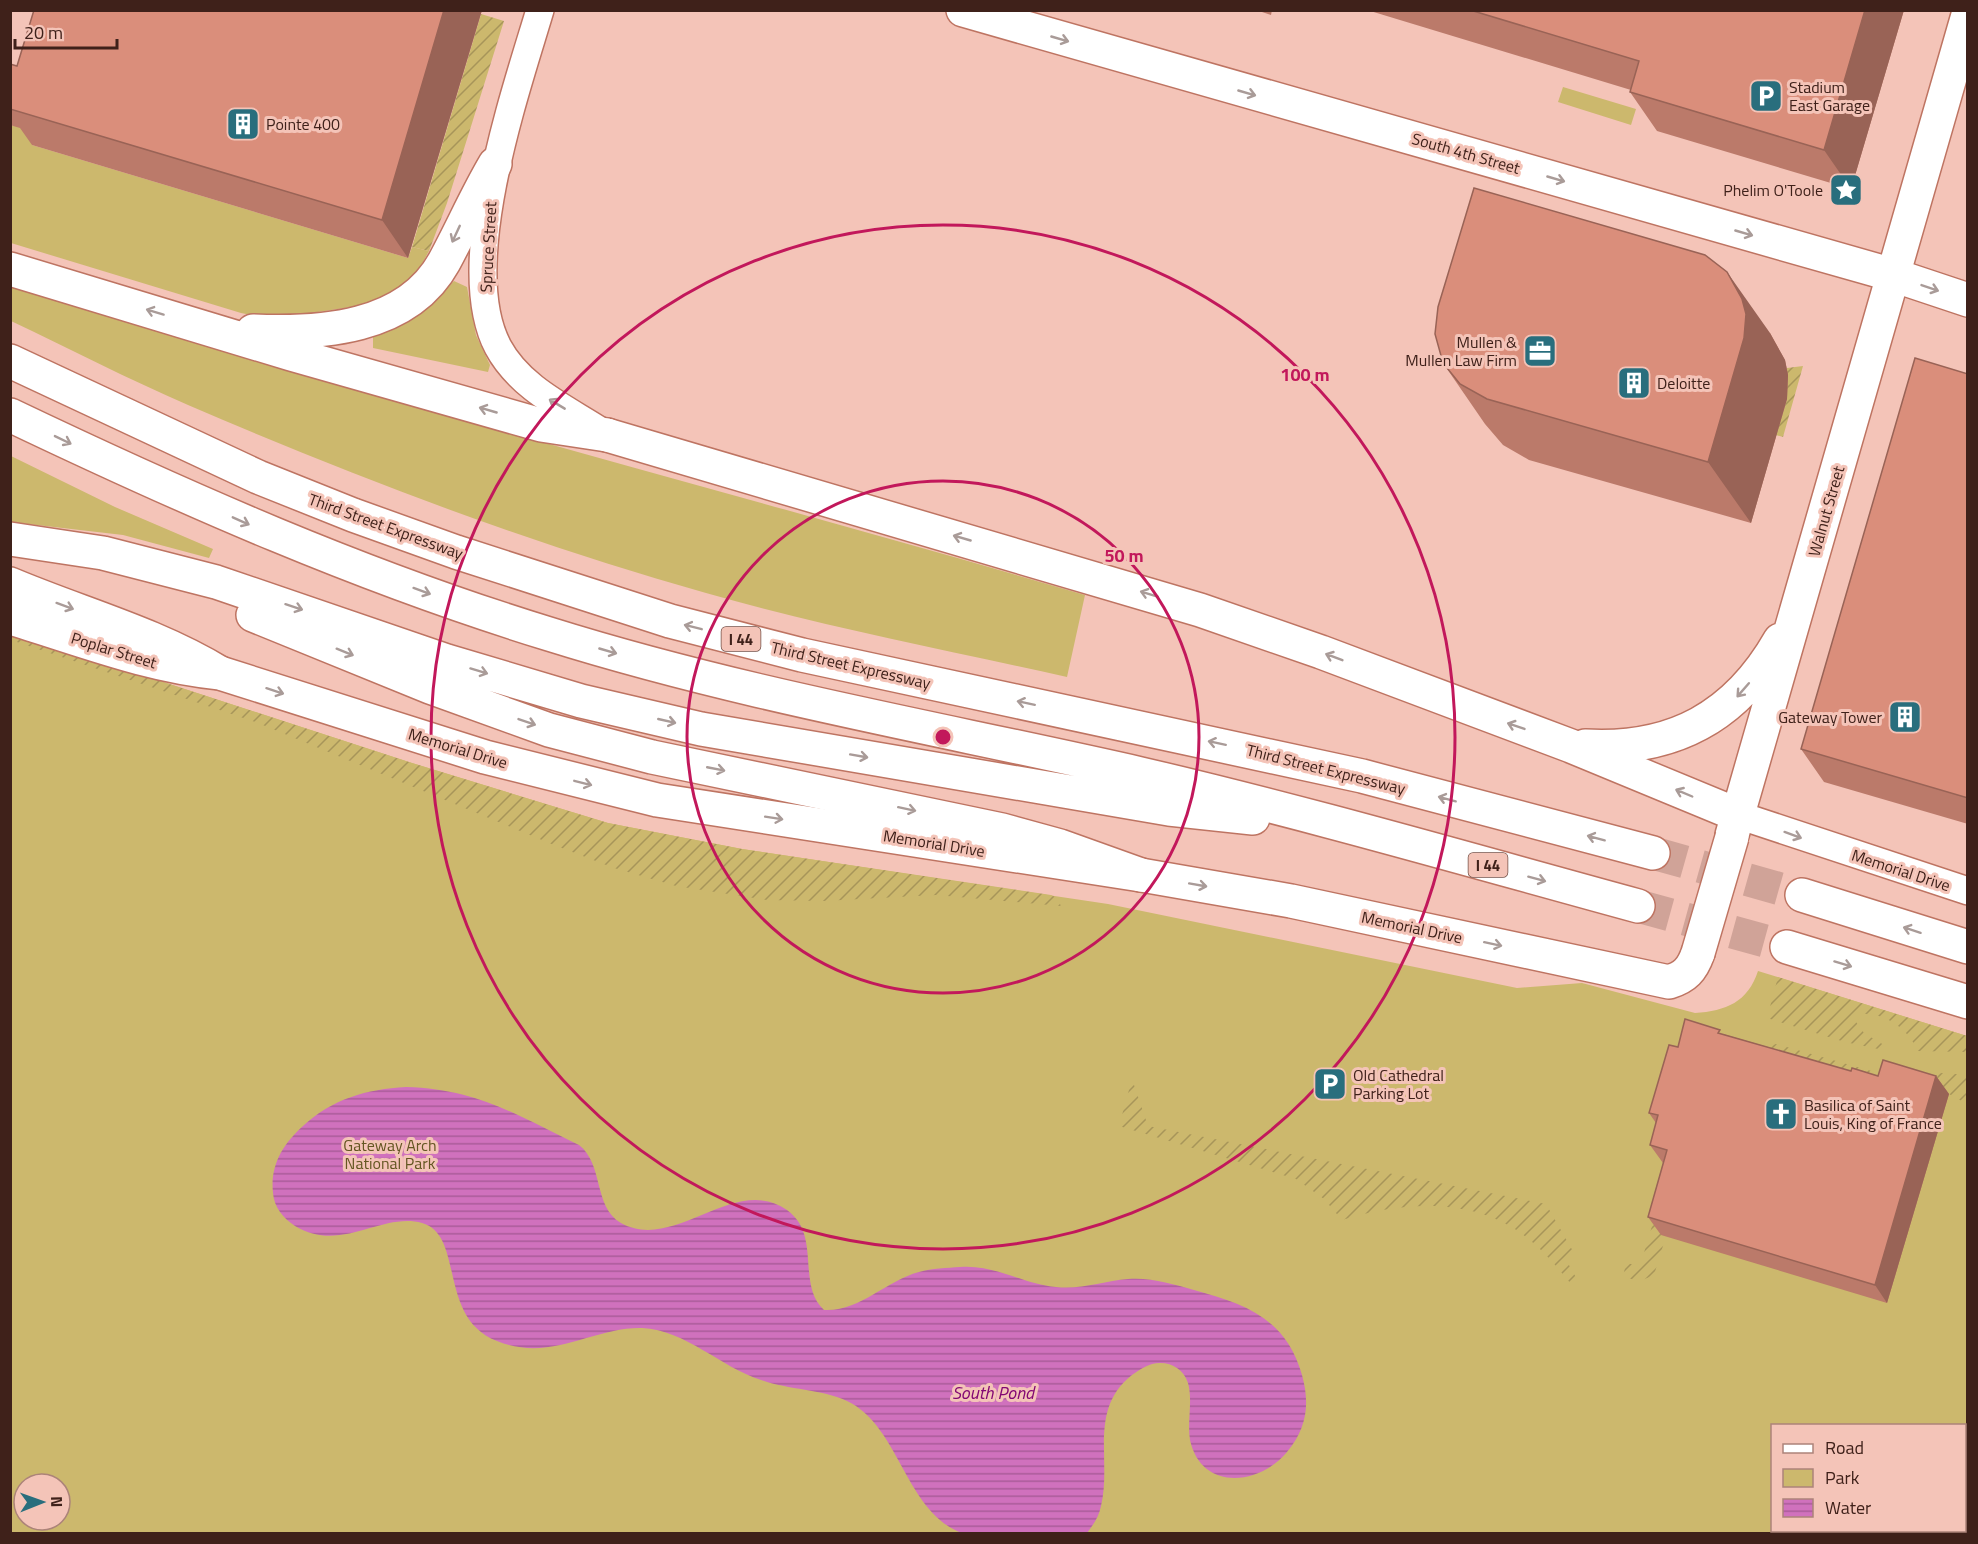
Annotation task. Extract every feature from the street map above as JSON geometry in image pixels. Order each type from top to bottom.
[{"type":"main road","name":"South 4th Street","points":[[963,10],[1015,18],[1893,275],[1968,300]]},
{"type":"main road","name":"Walnut Street","points":[[1656,979],[1669,982],[1683,977],[1693,965],[1698,953],[1968,15]]},
{"type":"main road","points":[[10,269],[211,329],[297,332],[343,326],[391,312],[428,284],[444,262],[473,201],[495,164]]},
{"type":"main road","name":"Memorial Drive","points":[[211,329],[541,426],[607,435],[1200,610],[1571,746],[1735,826]]},
{"type":"main road","name":"Third Street Expressway","points":[[10,361],[258,477],[353,515],[456,552],[670,621],[813,657],[1362,777],[1653,854]]},
{"type":"main road","name":"I 44","points":[[10,415],[275,536],[443,599],[550,634],[784,699],[1134,773],[1638,906]]},
{"type":"main road","points":[[21,539],[137,561],[297,608],[447,661],[581,701],[701,729],[1169,809],[1338,825]]},
{"type":"main road","points":[[137,561],[199,592],[430,687],[549,730],[652,757],[1002,830],[1060,846],[1141,875]]},
{"type":"main road","points":[[10,584],[156,638],[220,673]]},
{"type":"main road","points":[[1571,746],[1611,748],[1650,743],[1704,722],[1730,704],[1757,674],[1799,607]]},
{"type":"main road","name":"Poplar Street","points":[[10,618],[149,662],[181,669],[220,673]]},
{"type":"main road","name":"Memorial Drive","points":[[220,673],[485,757],[657,800],[1141,875],[1291,901],[1656,979]]},
{"type":"main road","points":[[1802,895],[1968,948]]},
{"type":"main road","points":[[1787,947],[1968,1002]]},
{"type":"street","name":"Spruce Street","points":[[540,10],[495,164],[485,249],[484,290],[488,317],[498,346],[513,368],[535,389],[607,435]]},
{"type":"street","name":"Memorial Drive","points":[[1735,826],[1968,891]]},
{"type":"green space","points":[[481,14],[504,21],[447,203],[429,251],[412,247]]},
{"type":"green space","points":[[1563,87],[1636,109],[1631,125],[1558,102]]},
{"type":"green space","points":[[24,98],[32,145],[408,258],[412,247],[429,251],[416,275],[399,290],[377,303],[272,319],[241,313],[11,243],[10,125],[15,126]]},
{"type":"green space","points":[[454,281],[467,287],[476,335],[490,365],[488,372],[373,348],[373,333],[428,305]]},
{"type":"green space","points":[[11,285],[278,367],[1085,595],[1067,677],[841,627],[706,593],[574,553],[444,508],[188,405],[11,321]]},
{"type":"green space","points":[[1803,366],[1783,437],[1776,435],[1787,399],[1787,368]]},
{"type":"green space","points":[[11,456],[115,507],[213,549],[209,558],[123,535],[11,522]]},
{"type":"green space","name":"Gateway Arch National Park","points":[[10,632],[412,763],[608,823],[742,849],[1108,904],[1517,988],[1582,983],[1695,1013],[1717,1010],[1734,1003],[1754,982],[1758,971],[1967,1036],[1967,1533],[11,1533]]},
{"type":"green space","points":[[10,632],[412,763],[608,823],[742,849],[1051,895],[1057,898],[1061,906],[936,895],[823,901],[767,900],[676,886],[614,868],[554,845],[258,723],[11,640]]},
{"type":"green space","points":[[1778,977],[1967,1036],[1967,1052],[1918,1051],[1907,1034],[1899,1027],[1891,1021],[1872,1014],[1851,1015],[1864,1033],[1884,1045],[1883,1050],[1845,1042],[1767,1018]]},
{"type":"green space","points":[[1776,1044],[1896,1078],[1891,1094],[1765,1047]]},
{"type":"green space","points":[[1927,1074],[1967,1075],[1967,1104],[1949,1094],[1920,1085]]},
{"type":"green space","points":[[1132,1079],[1148,1126],[1546,1204],[1574,1253],[1565,1258],[1578,1281],[1572,1285],[1531,1241],[1510,1226],[1488,1216],[1440,1206],[1416,1206],[1342,1220],[1324,1199],[1296,1179],[1119,1126]]},
{"type":"green space","points":[[1658,1206],[1661,1235],[1666,1236],[1654,1275],[1640,1281],[1623,1277],[1626,1263],[1640,1266]]},
{"type":"water","name":"South Pond","points":[[406,1087],[432,1089],[476,1098],[516,1114],[579,1145],[587,1153],[592,1163],[606,1207],[612,1216],[621,1223],[641,1230],[662,1228],[746,1201],[767,1201],[787,1210],[797,1220],[804,1233],[811,1287],[824,1310],[849,1306],[919,1272],[960,1267],[985,1268],[1044,1285],[1065,1288],[1128,1279],[1153,1280],[1230,1301],[1261,1316],[1286,1340],[1302,1375],[1306,1396],[1303,1425],[1287,1452],[1262,1472],[1247,1477],[1232,1478],[1218,1475],[1206,1468],[1196,1457],[1190,1440],[1190,1397],[1186,1378],[1174,1366],[1165,1363],[1152,1364],[1132,1375],[1118,1389],[1110,1403],[1104,1436],[1104,1489],[1101,1506],[1094,1524],[1087,1533],[975,1535],[962,1533],[943,1522],[927,1507],[879,1429],[865,1413],[847,1401],[826,1394],[761,1380],[731,1367],[688,1342],[658,1330],[624,1329],[553,1346],[535,1348],[517,1347],[497,1341],[478,1330],[466,1315],[458,1297],[443,1243],[435,1231],[422,1223],[407,1221],[391,1223],[328,1236],[295,1226],[280,1212],[274,1198],[273,1183],[276,1164],[289,1140],[314,1117],[338,1102],[364,1093]]},
{"type":"building","name":"Pointe 400","points":[[34,10],[444,10],[382,220],[10,109],[10,64],[17,66]]},
{"type":"building","points":[[1470,10],[1865,10],[1824,150],[1630,92],[1639,61]]},
{"type":"building","name":"Deloitte","points":[[1474,188],[1705,255],[1727,272],[1742,299],[1746,314],[1744,338],[1708,462],[1487,399],[1460,384],[1443,363],[1435,334],[1438,307]]},
{"type":"building","points":[[1915,358],[1968,374],[1968,798],[1801,749]]},
{"type":"building","points":[[1685,1019],[1720,1030],[1718,1033],[1851,1071],[1852,1068],[1878,1076],[1883,1060],[1936,1076],[1875,1285],[1648,1217],[1667,1150],[1650,1145],[1658,1115],[1649,1113],[1669,1045],[1678,1047]]},
{"type":"tunnel","points":[[1653,853],[1802,895]]},
{"type":"tunnel","points":[[1638,906],[1787,947]]},
{"type":"place","name":"Stadium East Garage","points":[[1766,96]]},
{"type":"place","name":"Pointe 400","points":[[243,124]]},
{"type":"place","name":"Phelim O'Toole","points":[[1846,190]]},
{"type":"place","name":"Mullen & Mullen Law Firm","points":[[1540,351]]},
{"type":"place","name":"Deloitte","points":[[1634,383]]},
{"type":"place","name":"Gateway Tower","points":[[1905,717]]},
{"type":"place","name":"Old Cathedral Parking Lot","points":[[1330,1084]]},
{"type":"place","name":"Basilica of Saint Louis, King of France","points":[[1781,1114]]}]
